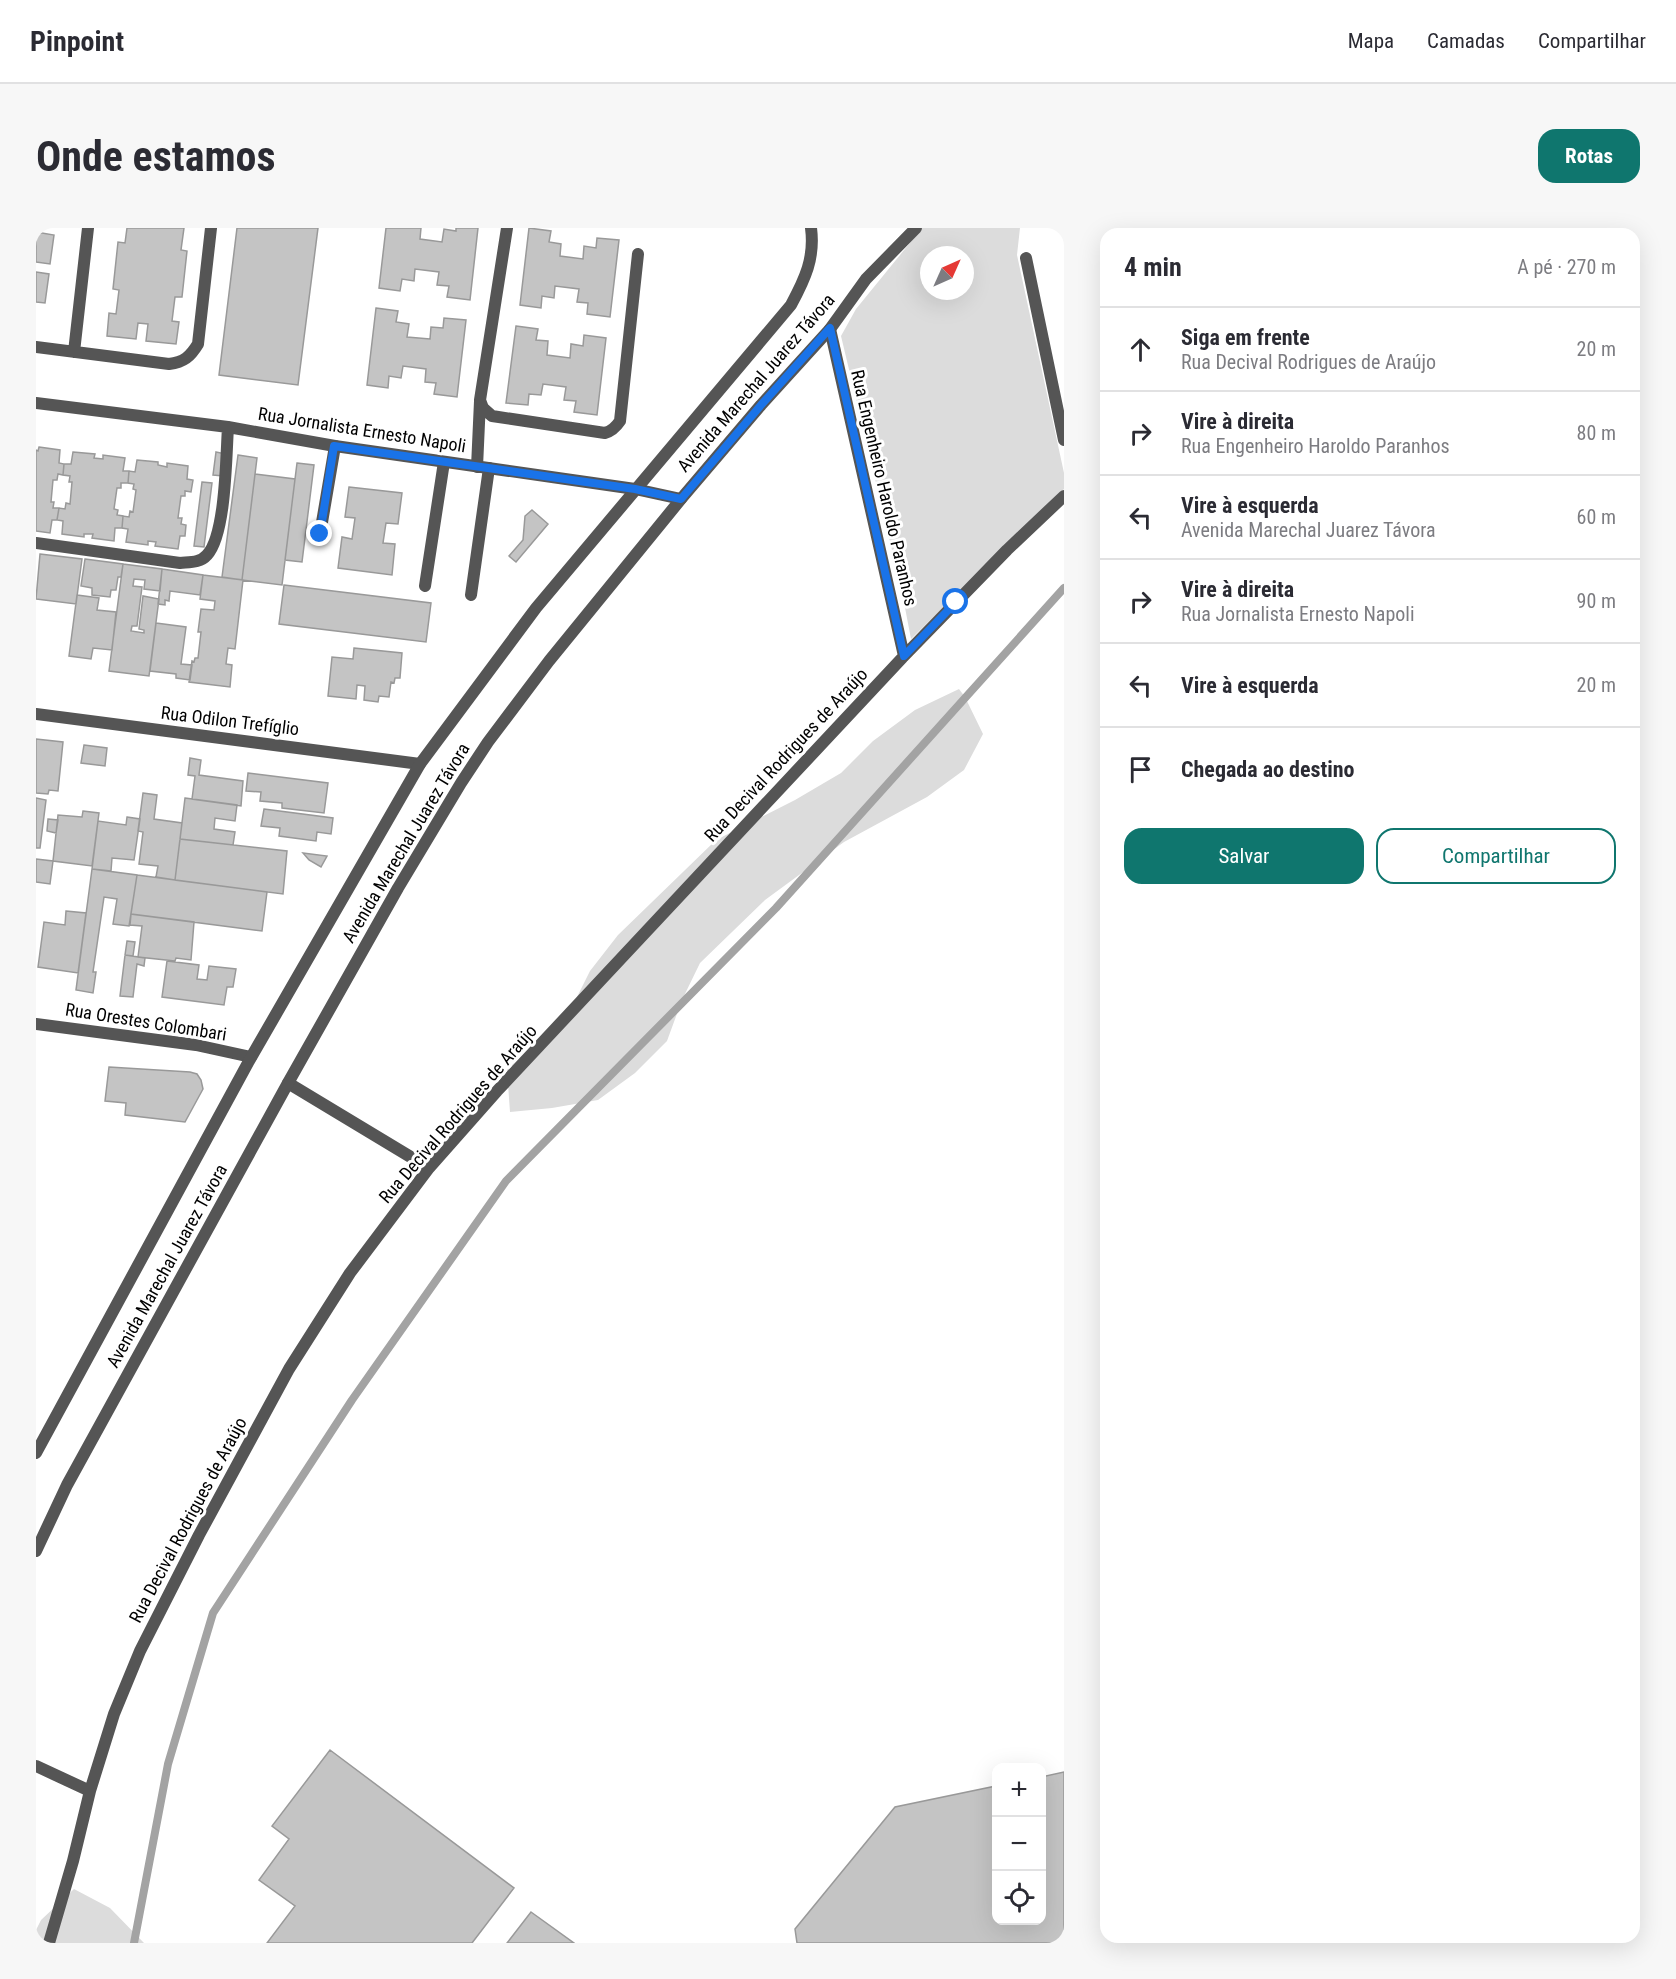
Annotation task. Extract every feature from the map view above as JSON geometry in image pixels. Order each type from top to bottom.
[{"type":"street","points":[[74,352],[88,228]]},
{"type":"street","points":[[36,347],[169,364],[182,363],[198,344],[211,228]]},
{"type":"street","points":[[471,595],[483,468],[480,400],[507,228]]},
{"type":"street","name":"Avenida Marechal Juarez Távora","points":[[36,1453],[251,1057],[420,764],[536,608],[791,305],[807,276],[811,258],[811,228]]},
{"type":"street","name":"Avenida Marechal Juarez Távora","points":[[36,1551],[67,1485],[288,1083],[398,888],[488,742],[549,661],[681,499],[830,328],[866,279],[916,228]]},
{"type":"street","points":[[480,400],[483,408],[492,416],[605,433],[614,429],[620,421],[638,254]]},
{"type":"street","points":[[1026,258],[1064,440]]},
{"type":"street","name":"Rua Engenheiro Haroldo Paranhos","points":[[830,328],[904,656]]},
{"type":"street","name":"Rua Jornalista Ernesto Napoli","points":[[36,403],[228,426],[334,446],[635,489],[681,499]]},
{"type":"street","points":[[36,543],[180,563],[195,562],[206,556],[215,542],[221,514],[228,426]]},
{"type":"street","points":[[320,534],[334,446]]},
{"type":"street","points":[[425,586],[444,462]]},
{"type":"street","name":"Rua Decival Rodrigues de Araújo","points":[[49,1943],[73,1861],[90,1791],[114,1714],[140,1652],[199,1535],[288,1369],[350,1273],[429,1168],[575,1006],[904,656],[1064,495]]},
{"type":"street","name":"Rua Odilon Trefíglio","points":[[36,714],[420,764]]},
{"type":"street","name":"Rua Orestes Colombari","points":[[36,1024],[196,1045],[251,1057]]},
{"type":"street","points":[[288,1083],[429,1168]]},
{"type":"street","points":[[36,1766],[90,1791]]},
{"type":"shaded area","points":[[922,228],[1020,228],[1017,255],[1064,473],[1064,489],[911,639],[902,592],[841,336],[856,309]]},
{"type":"shaded area","points":[[959,689],[983,734],[964,770],[927,797],[844,842],[765,900],[700,963],[682,1000],[667,1041],[635,1073],[598,1100],[510,1112],[507,1070],[572,1007],[590,971],[618,935],[716,840],[795,800],[841,773],[873,741],[915,710]]},
{"type":"shaded area","points":[[74,1889],[110,1908],[144,1943],[36,1943],[36,1930],[41,1920]]},
{"type":"building","points":[[127,228],[184,228],[181,250],[187,251],[182,297],[175,297],[172,321],[179,322],[176,344],[146,341],[148,324],[138,323],[136,339],[107,336],[109,313],[116,314],[119,290],[113,289],[118,242],[125,243]]},
{"type":"building","points":[[237,228],[318,228],[298,385],[219,375]]},
{"type":"building","points":[[386,228],[421,228],[420,239],[442,242],[444,229],[456,231],[456,228],[478,228],[470,300],[447,297],[449,286],[437,285],[439,272],[415,269],[414,281],[402,279],[400,291],[379,288]]},
{"type":"building","points":[[529,228],[551,231],[549,242],[561,244],[560,256],[583,259],[584,246],[596,248],[597,238],[619,240],[610,317],[587,314],[588,303],[577,302],[579,289],[555,286],[554,298],[542,296],[541,308],[520,305]]},
{"type":"building","points":[[36,232],[54,235],[50,264],[36,262]]},
{"type":"building","points":[[36,272],[49,274],[45,303],[36,302]]},
{"type":"building","points":[[376,308],[398,311],[396,322],[409,324],[407,337],[430,339],[431,327],[443,328],[444,318],[466,320],[457,397],[434,394],[436,383],[425,382],[426,369],[403,366],[401,378],[389,376],[388,388],[367,385]]},
{"type":"building","points":[[516,326],[538,329],[536,340],[548,341],[547,355],[570,358],[571,344],[583,346],[584,335],[606,338],[597,415],[574,412],[576,401],[564,400],[566,387],[543,384],[541,395],[529,394],[528,405],[506,403]]},
{"type":"building","points":[[39,447],[60,450],[59,463],[64,464],[63,475],[58,474],[57,480],[53,480],[51,502],[54,502],[53,508],[59,508],[57,520],[52,520],[50,533],[36,531],[36,450],[38,451]]},
{"type":"building","points":[[73,452],[95,454],[94,458],[103,459],[103,455],[125,458],[123,471],[129,471],[128,483],[121,483],[121,488],[117,488],[114,509],[118,510],[117,515],[123,516],[122,528],[115,528],[114,541],[92,538],[93,534],[84,534],[84,537],[62,534],[63,521],[57,520],[59,508],[65,509],[66,503],[70,504],[72,482],[69,482],[70,476],[63,475],[64,464],[71,464]]},
{"type":"building","points":[[216,452],[226,454],[223,476],[213,475]]},
{"type":"building","points":[[238,455],[257,458],[242,580],[222,577]]},
{"type":"building","points":[[137,460],[158,462],[158,465],[167,467],[167,463],[188,466],[187,479],[193,480],[191,492],[185,491],[185,496],[181,496],[178,518],[182,518],[181,524],[186,525],[185,536],[180,536],[178,549],[155,546],[156,542],[148,541],[148,545],[126,542],[128,529],[122,528],[123,516],[129,517],[130,511],[133,512],[136,490],[133,489],[134,484],[128,483],[129,471],[135,472]]},
{"type":"building","points":[[297,463],[314,465],[302,562],[285,560]]},
{"type":"building","points":[[255,474],[295,479],[282,585],[242,580]]},
{"type":"building","points":[[202,482],[212,483],[204,547],[194,546]]},
{"type":"building","points":[[349,487],[402,493],[398,524],[386,523],[383,543],[395,544],[392,575],[338,568],[342,537],[352,539],[355,518],[345,517]]},
{"type":"building","points":[[532,510],[548,524],[516,562],[509,556],[523,540],[525,516]]},
{"type":"building","points":[[40,554],[82,559],[76,604],[36,599]]},
{"type":"building","points":[[85,559],[123,564],[116,590],[111,590],[110,597],[92,595],[92,588],[81,586]]},
{"type":"building","points":[[123,564],[162,569],[160,591],[144,589],[145,580],[134,579],[133,586],[142,587],[137,626],[132,626],[131,631],[144,633],[144,630],[139,629],[143,596],[159,599],[149,676],[109,671]]},
{"type":"building","points":[[162,569],[203,575],[200,595],[170,591],[169,601],[165,600],[165,605],[158,604]]},
{"type":"building","points":[[203,575],[243,580],[235,649],[228,648],[226,664],[232,665],[230,687],[189,682],[192,661],[198,658],[201,609],[214,610],[215,601],[200,599]]},
{"type":"building","points":[[284,585],[431,603],[426,642],[279,624]]},
{"type":"building","points":[[77,595],[99,598],[97,610],[116,612],[112,650],[93,648],[91,659],[69,656]]},
{"type":"building","points":[[156,623],[186,627],[181,664],[192,665],[190,680],[176,678],[176,674],[150,671]]},
{"type":"building","points":[[354,648],[402,653],[400,678],[395,678],[394,683],[391,682],[389,697],[379,696],[378,702],[364,700],[365,686],[357,685],[356,699],[328,696],[332,657],[353,659]]},
{"type":"building","points":[[36,739],[63,742],[58,791],[49,790],[48,794],[36,793]]},
{"type":"building","points":[[84,745],[107,748],[105,766],[81,763]]},
{"type":"building","points":[[190,758],[201,760],[199,775],[243,781],[241,806],[192,799],[195,776],[188,775]]},
{"type":"building","points":[[248,773],[328,783],[324,813],[282,808],[282,803],[260,801],[261,792],[246,791]]},
{"type":"building","points":[[143,793],[157,795],[154,819],[182,823],[175,880],[156,877],[158,866],[139,864],[143,832],[138,831]]},
{"type":"building","points":[[36,798],[46,800],[40,848],[36,848]]},
{"type":"building","points":[[185,798],[237,805],[235,821],[215,818],[214,829],[235,832],[233,845],[180,839]]},
{"type":"building","points":[[264,809],[333,818],[331,834],[317,832],[316,841],[279,836],[280,828],[261,826]]},
{"type":"building","points":[[83,811],[99,813],[92,866],[53,861],[58,815],[82,817]]},
{"type":"building","points":[[127,817],[140,819],[134,860],[112,858],[111,871],[92,869],[98,821],[126,825]]},
{"type":"building","points":[[48,819],[58,820],[56,833],[47,831]]},
{"type":"building","points":[[180,839],[287,851],[283,894],[175,880]]},
{"type":"building","points":[[303,853],[327,856],[321,867],[309,860]]},
{"type":"building","points":[[36,859],[53,861],[50,884],[36,882]]},
{"type":"building","points":[[92,869],[137,875],[129,926],[113,924],[117,899],[104,897],[93,972],[96,972],[93,993],[76,990]]},
{"type":"building","points":[[137,875],[267,892],[262,931],[131,914]]},
{"type":"building","points":[[66,911],[86,913],[78,973],[38,967],[44,922],[65,925]]},
{"type":"building","points":[[131,914],[194,922],[191,960],[176,958],[175,961],[138,957],[142,926],[130,925]]},
{"type":"building","points":[[127,941],[135,942],[133,956],[125,955]]},
{"type":"building","points":[[125,955],[145,958],[144,966],[137,964],[133,997],[120,996]]},
{"type":"building","points":[[167,961],[199,965],[197,979],[207,980],[209,966],[236,969],[233,987],[227,987],[224,1005],[162,997]]},
{"type":"building","points":[[109,1067],[190,1072],[197,1074],[203,1089],[185,1122],[125,1115],[126,1103],[105,1101]]},
{"type":"building","points":[[330,1750],[514,1888],[472,1943],[267,1943],[295,1906],[259,1880],[289,1839],[272,1826]]},
{"type":"building","points":[[1064,1772],[1064,1943],[797,1943],[795,1929],[895,1807],[992,1787],[992,1925],[1046,1925],[1046,1776]]},
{"type":"building","points":[[531,1912],[574,1943],[507,1943]]},
{"type":"waterway","points":[[134,1943],[168,1764],[213,1613],[352,1400],[506,1181],[776,908],[1064,588]]},
{"type":"route","points":[[320,534],[334,446],[635,489],[681,499],[830,328],[904,656],[956,602]]}]
